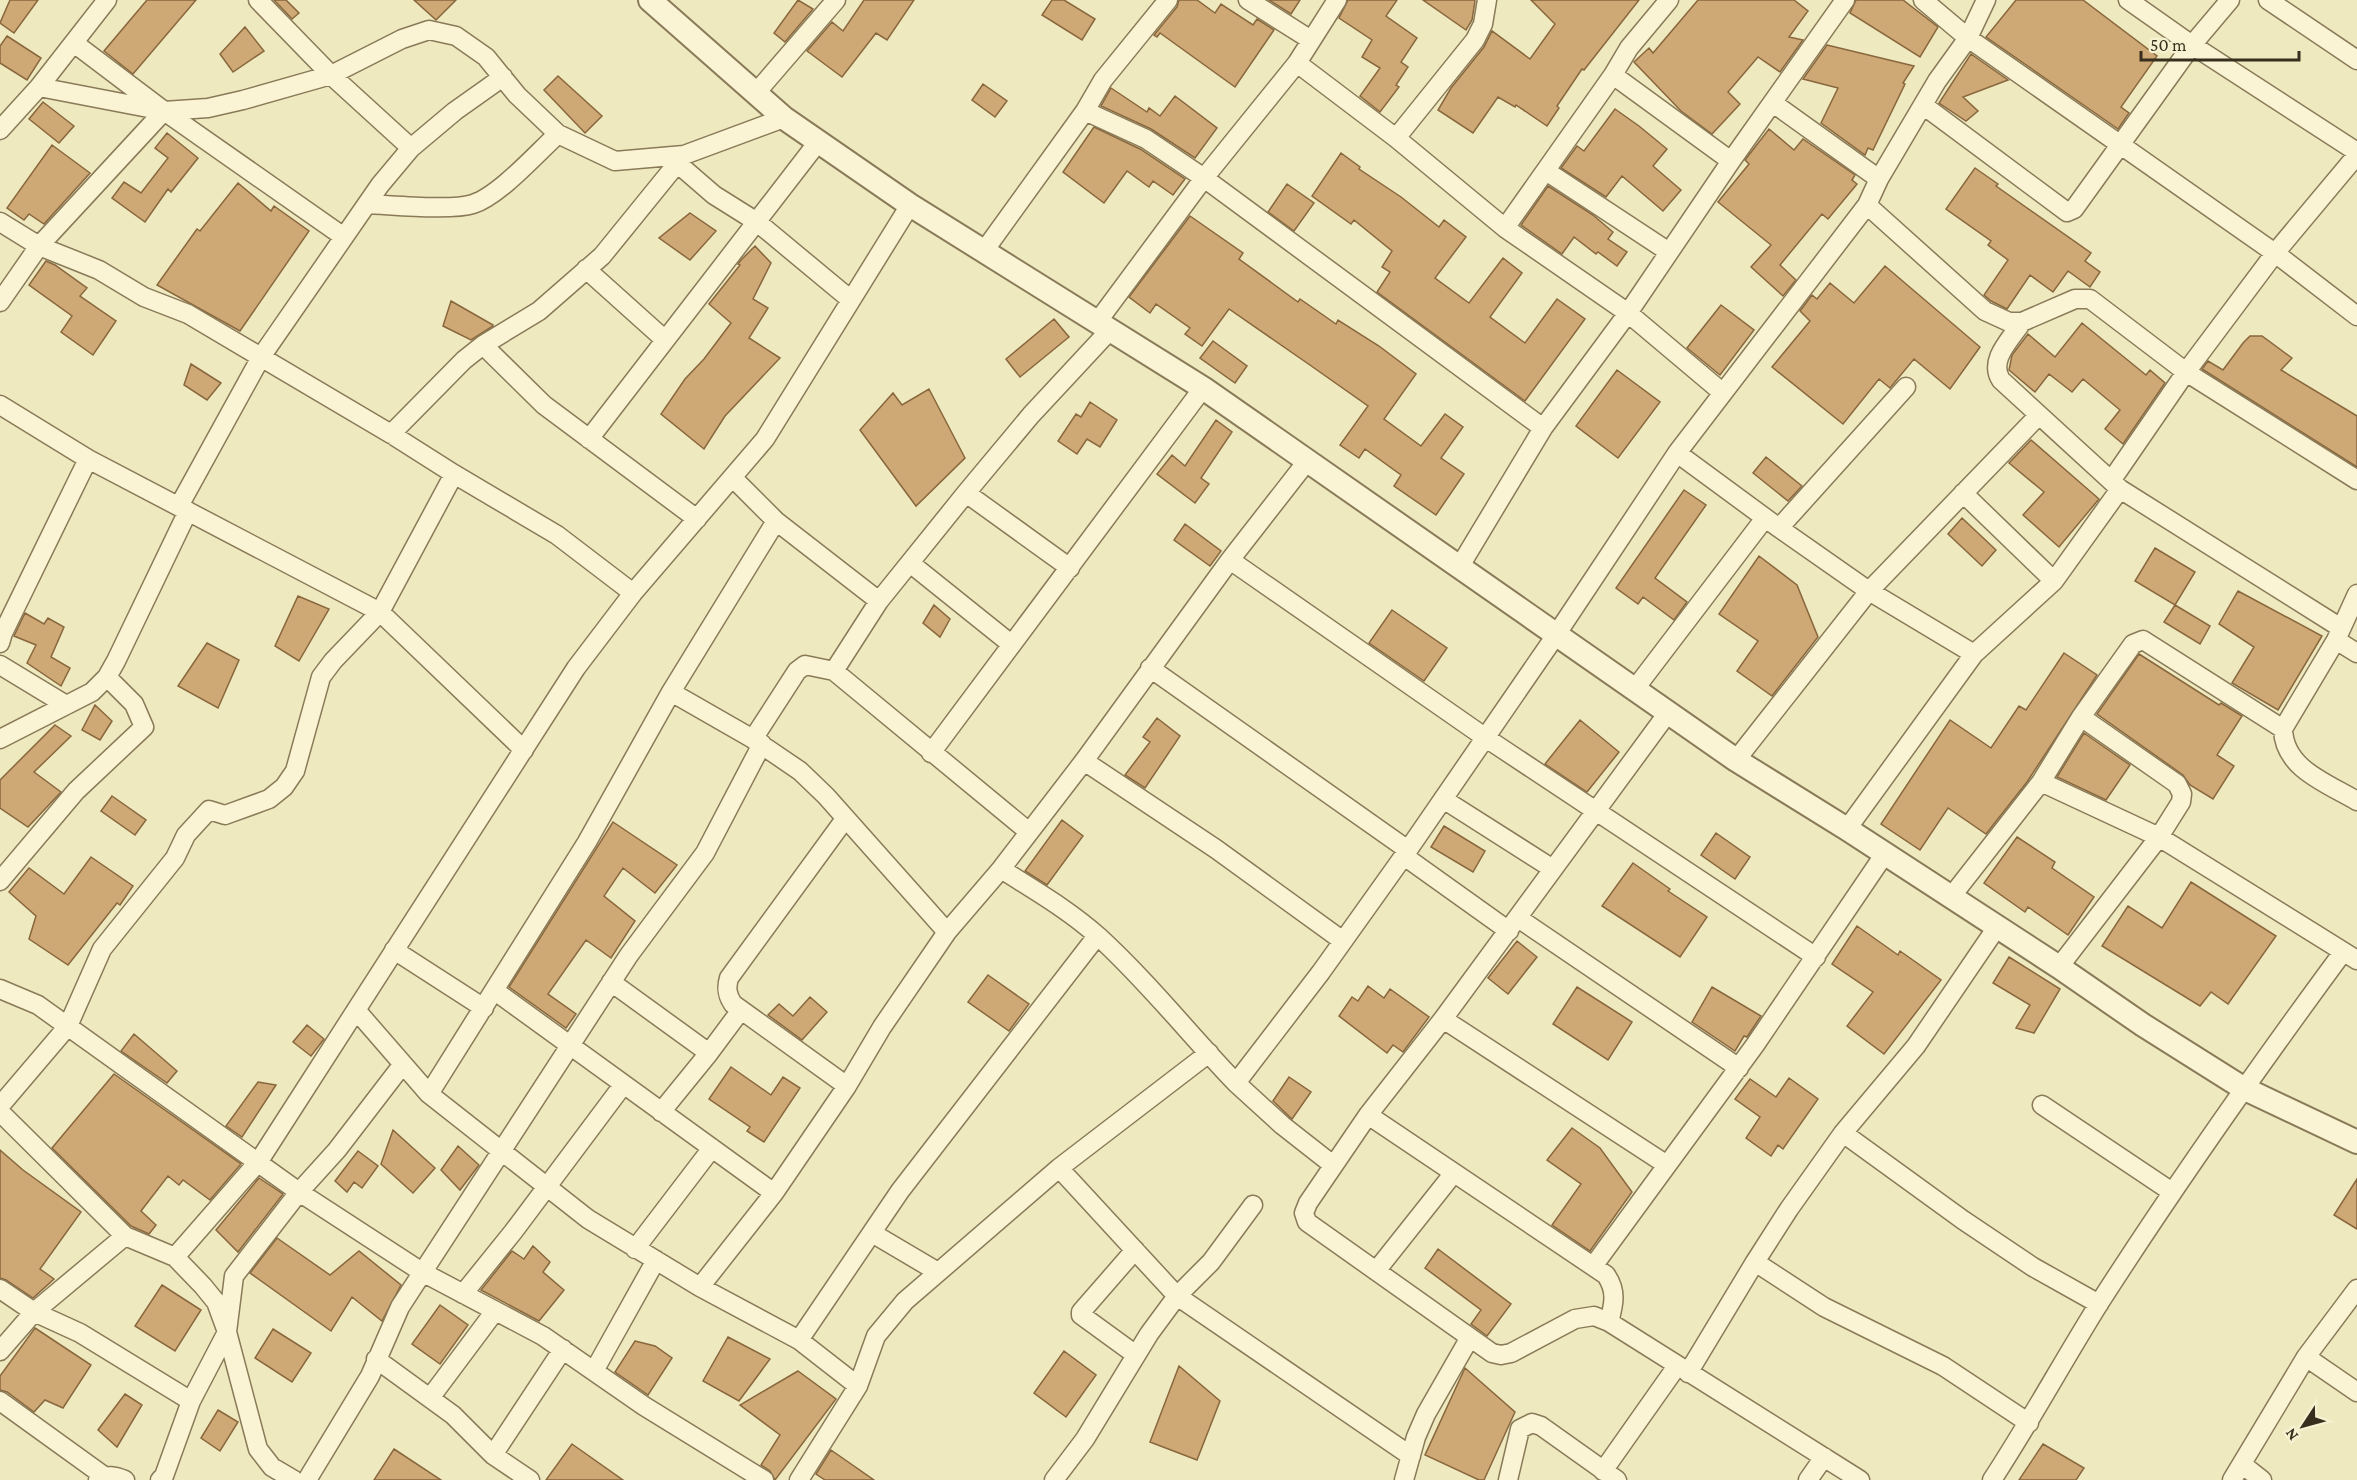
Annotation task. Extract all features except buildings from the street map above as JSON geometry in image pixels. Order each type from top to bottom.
[{"type":"street","points":[[0,129],[39,87],[107,0]]},
{"type":"street","points":[[258,0],[331,75],[411,148]]},
{"type":"street","points":[[650,0],[783,118],[910,205],[1203,388],[1460,566],[1667,714],[2243,1088],[2357,1142]]},
{"type":"street","points":[[755,94],[836,0]]},
{"type":"street","points":[[984,251],[1085,111],[1103,80],[1168,0]]},
{"type":"street","points":[[1248,0],[1311,40]]},
{"type":"street","points":[[834,671],[879,601],[1105,325],[1204,178],[1297,63],[1337,0]]},
{"type":"street","points":[[1396,138],[1475,40],[1483,24],[1486,0]]},
{"type":"street","points":[[1505,228],[1613,75],[1629,48],[1669,0]]},
{"type":"street","points":[[1460,566],[1543,429],[1628,313],[1731,161],[1845,0]]},
{"type":"street","points":[[1923,0],[1968,38],[2275,253],[2357,316]]},
{"type":"street","points":[[1236,1083],[1406,853],[1556,635],[1677,453],[1867,206],[1878,179],[1923,105],[1968,38],[1986,0]]},
{"type":"street","points":[[1847,829],[1974,654],[2054,581],[2186,372],[2275,253],[2357,153],[2192,45],[2128,0]]},
{"type":"street","points":[[1923,105],[2067,212],[2079,204],[2192,45],[2230,0]]},
{"type":"street","points":[[2268,0],[2357,60]]},
{"type":"street","points":[[39,87],[164,111],[208,108],[331,75],[402,39],[429,30],[456,36],[486,57],[517,95],[558,134],[615,161],[680,159],[783,118]]},
{"type":"street","points":[[74,43],[164,111],[344,237]]},
{"type":"street","points":[[1297,63],[1396,138],[1505,228],[1628,313],[1723,393]]},
{"type":"street","points":[[1613,75],[1731,161]]},
{"type":"street","points":[[0,740],[92,692],[107,676],[116,661],[183,508],[261,357],[367,204],[411,148],[455,111],[503,77]]},
{"type":"street","points":[[1773,103],[1878,179]]},
{"type":"street","points":[[0,302],[39,246],[164,111]]},
{"type":"street","points":[[1085,111],[1146,139],[1204,178],[1543,429]]},
{"type":"street","points":[[367,204],[449,206],[472,204],[492,194],[558,134]]},
{"type":"street","points":[[589,439],[818,142]]},
{"type":"street","points":[[680,159],[714,195],[757,222],[851,300]]},
{"type":"street","points":[[391,434],[464,360],[483,345],[518,326],[539,311],[602,256],[680,159]]},
{"type":"street","points":[[1546,171],[1669,252]]},
{"type":"street","points":[[175,1257],[259,1161],[576,668],[633,592],[765,439],[910,205]]},
{"type":"street","points":[[1867,206],[1985,311],[2009,322],[2022,322],[2075,299],[2090,299],[2186,372],[2357,480]]},
{"type":"street","points":[[0,222],[39,246],[99,270],[160,305],[188,314],[557,535],[633,592]]},
{"type":"street","points":[[586,269],[664,339]]},
{"type":"street","points":[[2022,322],[1995,363],[1996,373],[2001,380],[2116,485],[2338,634],[2357,652]]},
{"type":"street","points":[[483,345],[544,405],[697,519]]},
{"type":"street","points":[[1634,690],[1772,523],[1906,387]]},
{"type":"street","points":[[931,753],[1203,388]]},
{"type":"street","points":[[0,405],[88,459],[380,612],[524,750]]},
{"type":"street","points":[[1736,760],[1869,591],[2039,415]]},
{"type":"street","points":[[1677,453],[1869,591],[1974,654]]},
{"type":"street","points":[[0,643],[88,459]]},
{"type":"street","points":[[700,1287],[774,1193],[947,932],[1001,869],[1084,761],[1230,560],[1308,460]]},
{"type":"street","points":[[0,1106],[68,1026],[102,949],[175,858],[186,835],[209,810],[225,815],[269,799],[284,787],[295,771],[321,677],[333,661],[380,612],[454,474]]},
{"type":"street","points":[[733,478],[776,521],[879,601]]},
{"type":"street","points":[[966,493],[1070,568]]},
{"type":"street","points":[[1963,493],[2054,581]]},
{"type":"street","points":[[429,1094],[587,842],[671,692],[776,521]]},
{"type":"street","points":[[1230,560],[1486,738],[1816,957]]},
{"type":"street","points":[[910,563],[1011,644]]},
{"type":"street","points":[[2357,594],[2338,634],[2283,729],[2283,740],[2300,768],[2357,801]]},
{"type":"street","points":[[1952,897],[2041,782],[2080,717],[2133,644],[2143,640],[2283,729]]},
{"type":"street","points":[[0,665],[66,705]]},
{"type":"street","points":[[307,1480],[370,1376],[400,1306],[611,982],[705,853],[757,742],[796,671],[805,665],[834,671],[1029,832]]},
{"type":"street","points":[[1150,668],[1406,853],[1513,925],[1739,1068]]},
{"type":"street","points":[[0,881],[76,791],[144,727],[134,704],[107,676]]},
{"type":"street","points":[[671,692],[757,742],[800,771],[826,796],[947,932]]},
{"type":"street","points":[[1667,714],[1443,1019],[1368,1115],[1308,1203],[1304,1214],[1307,1222],[1469,1339],[1492,1353],[1501,1356],[1511,1353],[1575,1319],[1594,1316],[1609,1322],[1860,1480]]},
{"type":"street","points":[[2059,967],[2159,837],[2181,802],[2182,794],[2177,784],[2080,717]]},
{"type":"street","points":[[1084,761],[1216,849],[1343,941]]},
{"type":"street","points":[[1992,1480],[2029,1423],[2099,1304],[2243,1088],[2350,956],[2159,837],[2041,782]]},
{"type":"street","points":[[1443,799],[1553,869]]},
{"type":"street","points":[[845,819],[729,978],[726,986],[733,1004],[847,1086]]},
{"type":"street","points":[[1594,1266],[1739,1068],[1884,855]]},
{"type":"street","points":[[1001,869],[1058,905],[1097,936],[1144,982],[1236,1083],[1282,1125],[1333,1166]]},
{"type":"street","points":[[1508,1480],[1520,1429],[1532,1423],[1541,1426],[1610,1476],[1843,1133],[1916,1046],[1997,927]]},
{"type":"street","points":[[799,1340],[933,1147],[1097,936]]},
{"type":"street","points":[[394,950],[484,1008]]},
{"type":"street","points":[[611,982],[709,1053]]},
{"type":"street","points":[[0,989],[38,1005],[259,1161],[299,1192],[422,1272],[563,1349],[644,1406],[764,1480]]},
{"type":"street","points":[[495,991],[774,1193]]},
{"type":"street","points":[[356,1010],[429,1094],[588,1219],[700,1287],[799,1340],[858,1386]]},
{"type":"street","points":[[660,1112],[741,1010]]},
{"type":"street","points":[[1443,1019],[1667,1165]]},
{"type":"street","points":[[799,1480],[858,1386],[876,1336],[905,1301],[1059,1168],[1209,1053]]},
{"type":"street","points":[[160,1480],[164,1476],[191,1401],[227,1332],[234,1276],[299,1192],[337,1150],[403,1064]]},
{"type":"street","points":[[463,1294],[623,1085]]},
{"type":"street","points":[[2042,1105],[2172,1192]]},
{"type":"street","points":[[0,1112],[125,1236],[175,1257],[216,1302],[227,1332],[258,1449],[272,1467],[294,1480]]},
{"type":"street","points":[[1368,1115],[1606,1275],[1612,1283],[1615,1299],[1609,1322]]},
{"type":"street","points":[[1843,1133],[1963,1220],[2033,1267],[2099,1304]]},
{"type":"street","points":[[635,1249],[712,1148]]},
{"type":"street","points":[[1059,1168],[1177,1296],[1410,1456]]},
{"type":"street","points":[[1376,1272],[1453,1174]]},
{"type":"street","points":[[1054,1480],[1085,1439],[1136,1355],[1177,1296],[1211,1262],[1253,1205]]},
{"type":"street","points":[[872,1233],[938,1272]]},
{"type":"street","points":[[0,1351],[34,1312],[125,1236]]},
{"type":"street","points":[[1135,1250],[1081,1312],[1081,1315],[1136,1355]]},
{"type":"street","points":[[594,1371],[656,1260]]},
{"type":"street","points":[[1755,1262],[1824,1307],[1943,1366],[2029,1423]]},
{"type":"street","points":[[0,1288],[34,1312],[80,1333],[191,1401]]},
{"type":"street","points":[[2232,1480],[2307,1357],[2357,1288]]},
{"type":"street","points":[[430,1398],[495,1311]]},
{"type":"street","points":[[1404,1480],[1416,1437],[1426,1414],[1469,1339]]},
{"type":"street","points":[[493,1455],[563,1349]]},
{"type":"street","points":[[2307,1357],[2357,1392]]},
{"type":"street","points":[[376,1359],[453,1415],[493,1455],[530,1480]]},
{"type":"street","points":[[0,1401],[101,1478],[115,1476],[125,1480]]},
{"type":"street","points":[[1808,1480],[1824,1457]]},
{"type":"street","points":[[2243,1465],[2262,1480]]}]
